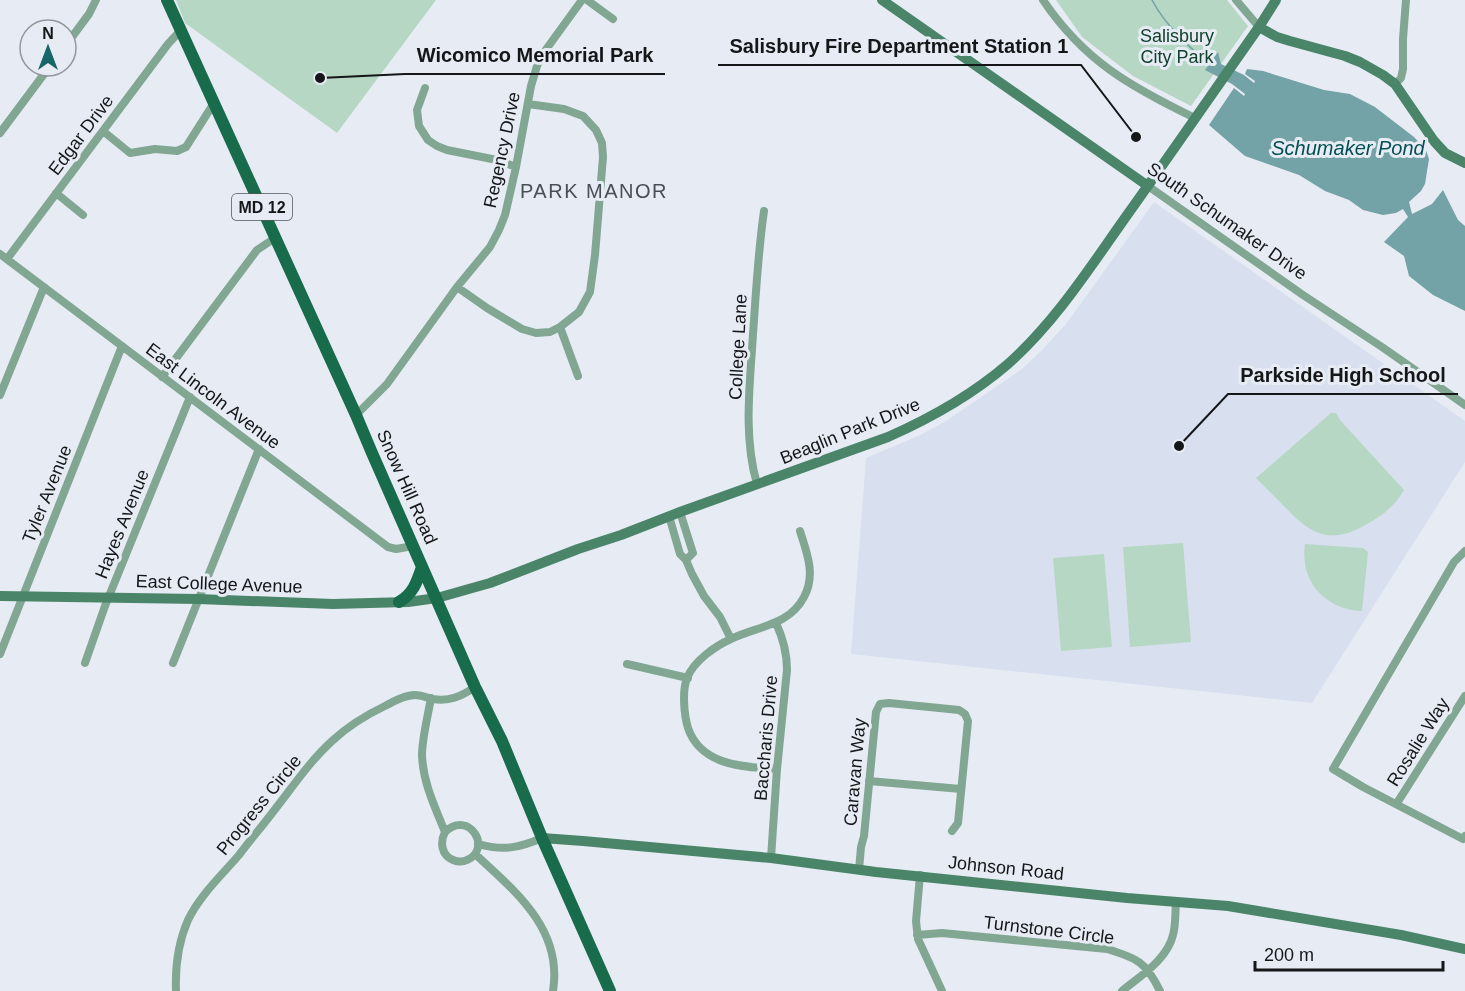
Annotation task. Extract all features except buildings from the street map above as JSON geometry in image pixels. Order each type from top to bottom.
[{"type":"main road","name":"Snow Hill Road","points":[[167,0],[356,415],[610,991]]},
{"type":"main road","name":"South Schumaker Drive","points":[[882,0],[1148,186]]},
{"type":"main road","name":"Beaglin Park Drive","points":[[437,598],[490,582],[888,437],[951,406],[984,382],[1025,347],[1053,317],[1148,186],[1276,0]]},
{"type":"main road","points":[[1258,27],[1277,37],[1345,56],[1383,75],[1395,84],[1434,141],[1445,153],[1465,163]]},
{"type":"main road","points":[[399,602],[405,599],[414,588],[422,567]]},
{"type":"main road","name":"East College Avenue","points":[[0,596],[333,604],[399,602],[437,598]]},
{"type":"main road","name":"Johnson Road","points":[[542,838],[771,858],[859,870],[1232,906],[1401,934],[1465,949]]},
{"type":"street","points":[[78,29],[96,0]]},
{"type":"street","points":[[584,0],[613,19]]},
{"type":"street","name":"Regency Drive","points":[[356,415],[387,384],[457,287],[490,247],[500,230],[516,167],[531,86],[542,55],[584,0]]},
{"type":"street","points":[[1043,0],[1070,34],[1094,58],[1137,88],[1195,118]]},
{"type":"street","points":[[1236,0],[1258,27]]},
{"type":"street","points":[[1395,84],[1402,74],[1406,0]]},
{"type":"street","name":"Edgar Drive","points":[[3,256],[56,193],[181,30]]},
{"type":"street","points":[[0,133],[41,78]]},
{"type":"street","points":[[426,88],[417,110],[418,126],[428,140],[447,150],[496,160],[516,167]]},
{"type":"street","points":[[103,131],[130,153],[154,149],[177,151],[186,147],[214,103]]},
{"type":"street","points":[[457,287],[522,329],[536,333],[550,332],[560,327],[579,312],[590,292],[603,157],[602,142],[596,130],[583,116],[564,109],[528,104]]},
{"type":"street","name":"South Schumaker Drive","points":[[1148,186],[1465,405]]},
{"type":"street","points":[[56,193],[83,215]]},
{"type":"street","name":"College Lane","points":[[757,484],[752,465],[748,419],[756,283],[764,211]]},
{"type":"street","points":[[162,377],[257,250],[275,238]]},
{"type":"street","name":"East Lincoln Avenue","points":[[3,256],[388,547],[396,549],[413,546]]},
{"type":"street","points":[[0,395],[44,287]]},
{"type":"street","points":[[560,327],[578,376]]},
{"type":"street","name":"Tyler Avenue","points":[[0,654],[122,346]]},
{"type":"street","name":"Hayes Avenue","points":[[86,663],[108,598],[190,397]]},
{"type":"street","points":[[173,663],[259,449]]},
{"type":"street","points":[[680,512],[693,553],[686,560]]},
{"type":"street","points":[[669,516],[680,554],[686,560],[698,586],[716,610],[731,639]]},
{"type":"street","points":[[777,769],[748,767],[719,761],[709,756],[698,745],[688,728],[684,711],[685,693],[688,678],[695,666],[710,652],[731,639],[784,619],[805,597],[809,582],[810,560],[800,531]]},
{"type":"street","points":[[1465,551],[1454,562],[1333,769],[1463,839],[1465,836]]},
{"type":"street","name":"Baccharis Drive","points":[[771,858],[787,669],[787,657],[776,623]]},
{"type":"street","points":[[627,664],[688,678]]},
{"type":"street","name":"Progress Circle","points":[[176,991],[178,950],[193,911],[306,768],[332,741],[360,720],[403,698],[414,695],[443,700],[463,696],[475,687]]},
{"type":"street","name":"Rosalie Way","points":[[1397,803],[1465,696]]},
{"type":"street","points":[[430,699],[422,752],[423,769],[445,832]]},
{"type":"street","name":"Caravan Way","points":[[859,870],[876,712],[880,704],[959,710],[965,714],[968,721],[958,823],[952,831]]},
{"type":"street","points":[[869,781],[961,789]]},
{"type":"street","points":[[454,826],[466,826],[475,832],[478,844],[474,854],[466,861],[460,861],[450,858],[443,849],[443,837],[445,832],[454,826]]},
{"type":"street","points":[[478,844],[512,848],[542,838]]},
{"type":"street","points":[[474,854],[522,900],[546,933],[554,965],[553,991]]},
{"type":"street","points":[[920,875],[917,935],[942,991]]},
{"type":"street","points":[[1122,991],[1165,952],[1172,938],[1176,902]]},
{"type":"street","name":"Turnstone Circle","points":[[917,935],[942,933],[1107,949],[1137,960],[1148,969]]},
{"type":"street","points":[[1148,969],[1160,991]]},
{"type":"shaded area","points":[[1154,202],[1465,421],[1465,462],[1312,703],[851,654],[866,458],[946,421],[1022,369],[1066,324]]},
{"type":"green space","points":[[176,0],[436,0],[337,133],[185,23]]},
{"type":"green space","name":"Salisbury City Park","points":[[1056,0],[1227,0],[1248,26],[1191,106],[1133,76],[1082,37]]},
{"type":"green space","points":[[1331,413],[1336,413],[1404,490],[1393,505],[1378,517],[1355,530],[1333,536],[1314,531],[1305,525],[1256,478]]},
{"type":"green space","points":[[1183,543],[1191,642],[1130,647],[1123,547]]},
{"type":"green space","points":[[1305,544],[1363,548],[1368,552],[1362,611],[1333,603],[1317,590],[1307,573],[1304,558]]},
{"type":"green space","points":[[1104,554],[1112,647],[1061,651],[1053,558]]},
{"type":"water","name":"Schumaker Pond","points":[[1218,52],[1221,64],[1244,75],[1254,83],[1255,81],[1245,74],[1247,69],[1263,71],[1324,90],[1350,94],[1375,107],[1414,137],[1426,150],[1429,159],[1425,184],[1409,202],[1412,214],[1432,204],[1443,190],[1458,220],[1465,226],[1465,311],[1433,295],[1409,276],[1404,256],[1384,242],[1408,217],[1403,209],[1396,213],[1383,215],[1363,210],[1349,200],[1325,191],[1299,175],[1245,156],[1209,125],[1234,88],[1244,96],[1245,94],[1232,84],[1205,70]]},
{"type":"waterway","points":[[1152,0],[1170,26],[1209,64]]},
{"type":"place","name":"Wicomico Memorial Park","points":[[320,78]]},
{"type":"place","name":"Salisbury Fire Department Station 1","points":[[1136,137]]},
{"type":"place","name":"Parkside High School","points":[[1179,446]]},
{"type":"district","name":"PARK MANOR","points":[[594,191]]}]
